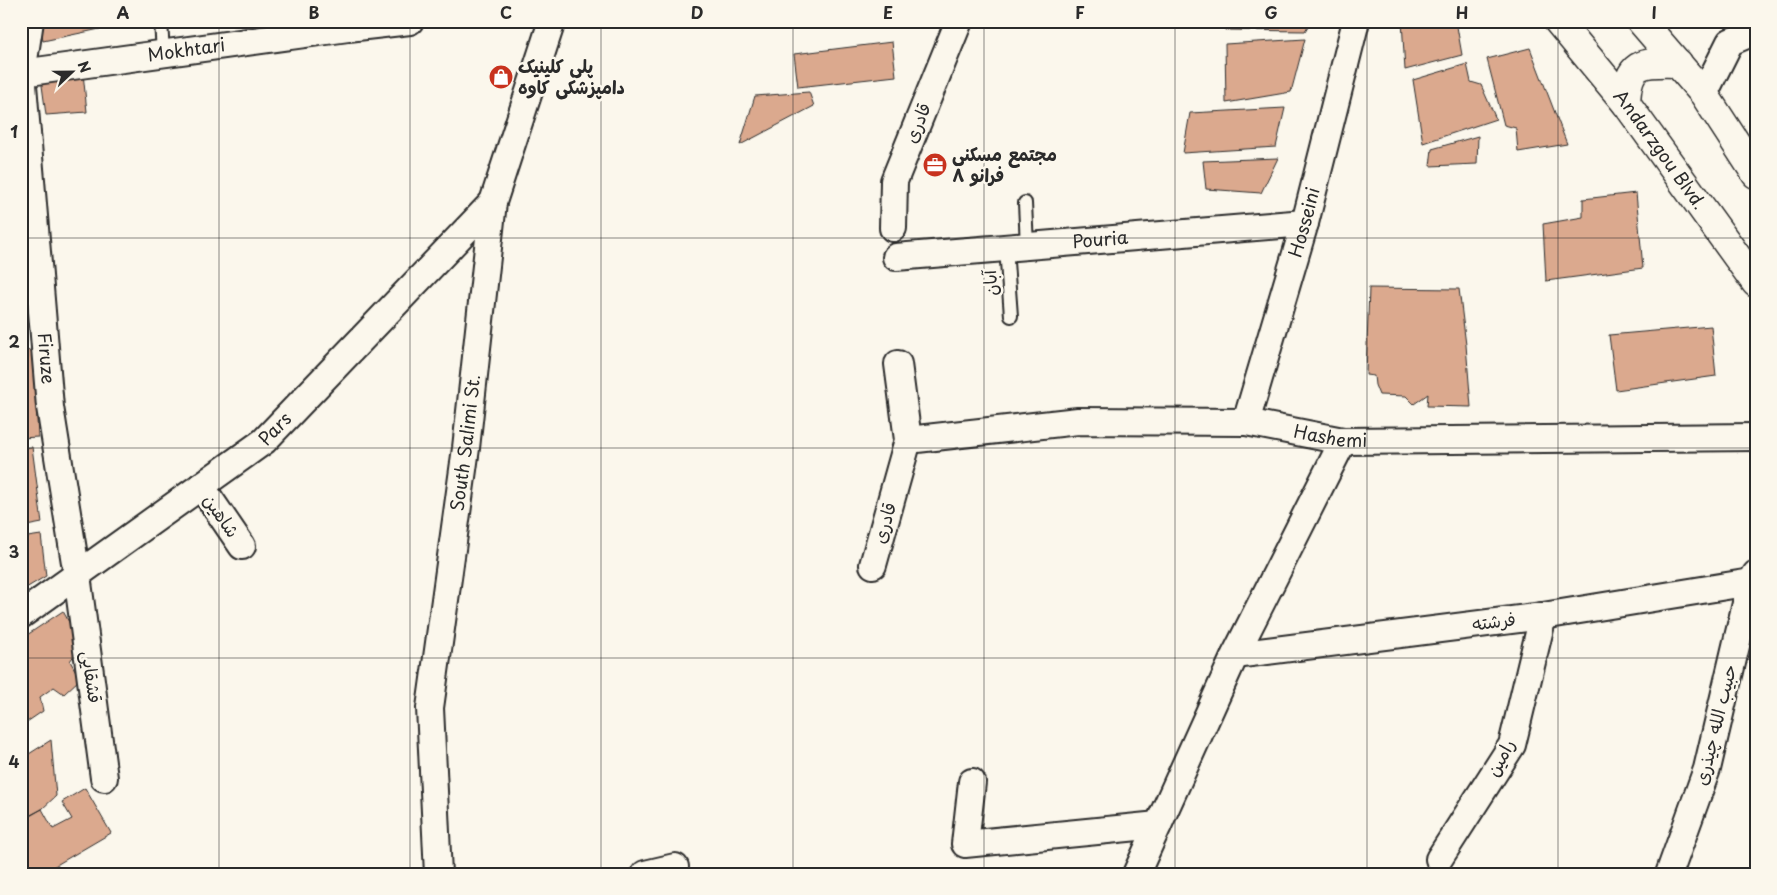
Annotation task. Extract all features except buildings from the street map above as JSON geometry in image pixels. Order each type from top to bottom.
[{"type":"main road","name":"Andarzgou Blvd.","points":[[1558,21],[1626,103],[1756,283]]},
{"type":"main road","points":[[1641,21],[1704,94],[1756,174]]},
{"type":"main road","points":[[1626,103],[1628,80],[1640,66],[1650,63],[1678,63]]},
{"type":"street","name":"Firuze","points":[[30,21],[22,73],[50,407],[77,575]]},
{"type":"street","name":"Mokhtari","points":[[22,73],[348,24],[410,21]]},
{"type":"street","name":"South Salimi St.","points":[[438,874],[430,708],[466,448],[493,202],[552,21]]},
{"type":"street","name":"قادری","points":[[893,228],[894,181],[959,21]]},
{"type":"street","name":"Hosseini","points":[[1246,422],[1305,223],[1356,21]]},
{"type":"street","points":[[1704,94],[1728,32],[1756,31]]},
{"type":"street","name":"Pars","points":[[21,615],[264,441],[493,202]]},
{"type":"street","name":"Pouria","points":[[896,257],[1305,223]]},
{"type":"street","name":"قادری","points":[[873,565],[908,440],[898,364]]},
{"type":"street","name":"Hashemi","points":[[908,440],[1078,421],[1246,422],[1343,441],[1756,437]]},
{"type":"street","points":[[1136,874],[1235,656],[1343,441]]},
{"type":"street","name":"شاهین","points":[[201,486],[242,546]]},
{"type":"street","name":"قشقایی","points":[[77,575],[104,778]]},
{"type":"street","name":"فرشته","points":[[1235,656],[1543,616],[1753,578]]},
{"type":"street","name":"حبیب الله چیذری","points":[[1669,874],[1707,769],[1753,578]]},
{"type":"street","name":"رامین","points":[[1439,859],[1512,745],[1543,616]]},
{"type":"street","points":[[972,782],[966,844],[1158,825]]},
{"type":"street","points":[[645,874],[675,867]]},
{"type":"lane","points":[[160,21],[163,53]]},
{"type":"lane","name":"آبان","points":[[1011,316],[1016,247],[1025,203]]},
{"type":"place","name":"پلی کلینیک دامپزشکی کاوه","points":[[501,77]]},
{"type":"place","name":"مجتمع مسکنی فرانو ۸","points":[[935,165]]}]
